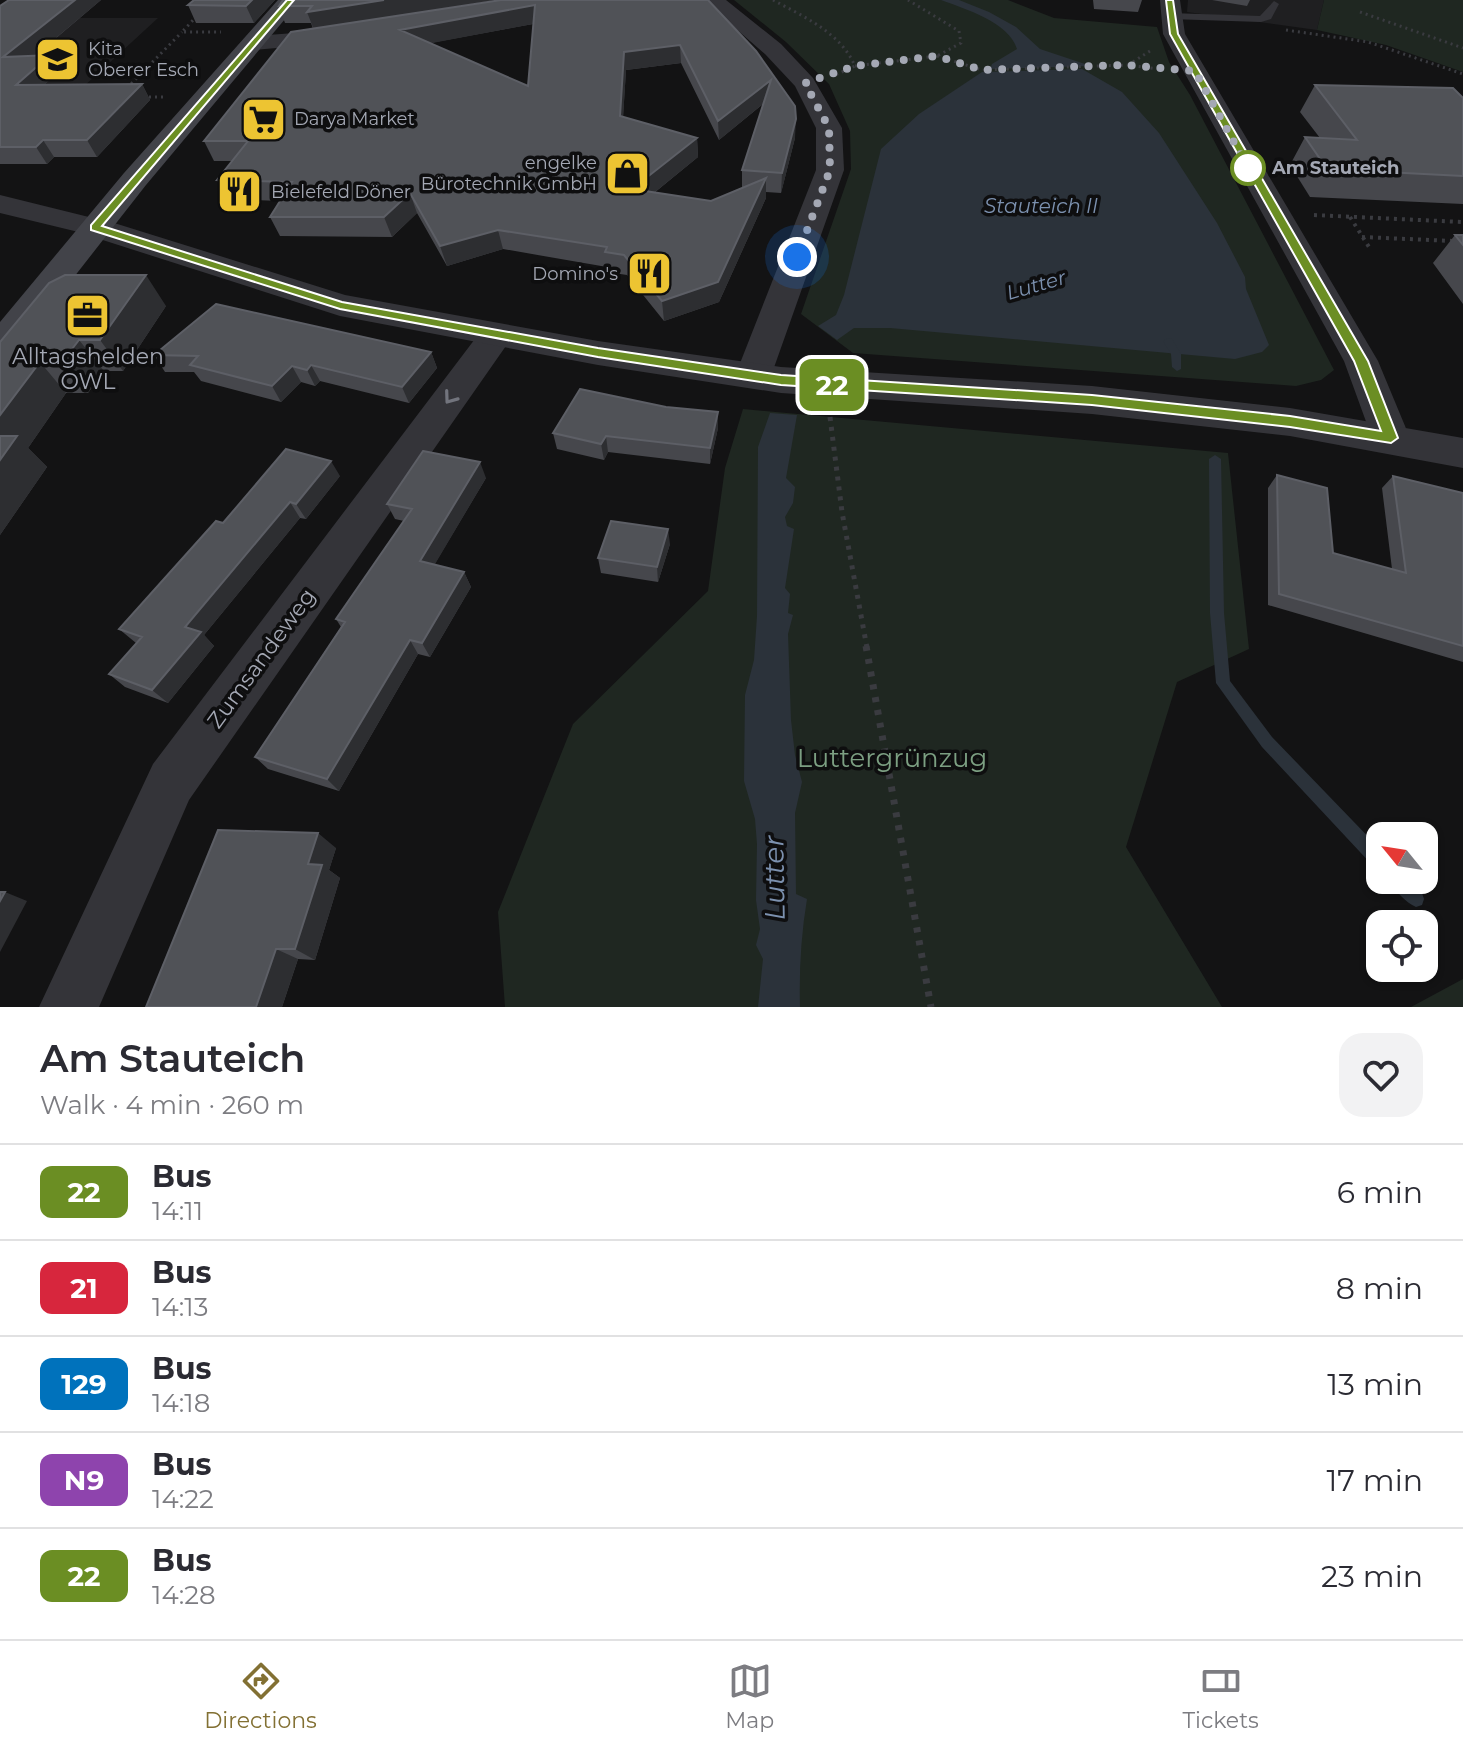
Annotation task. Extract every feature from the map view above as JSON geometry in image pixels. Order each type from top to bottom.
[{"type":"main road","points":[[0,346],[95,227],[290,0]]},
{"type":"street","points":[[713,0],[773,49],[805,83],[829,128],[830,170],[753,376]]},
{"type":"street","points":[[1170,8],[1174,34],[1361,361],[1391,438]]},
{"type":"street","points":[[258,38],[300,42],[358,33]]},
{"type":"street","points":[[0,204],[95,227],[340,305],[496,335],[753,376],[832,385],[1092,400],[1290,422],[1463,453]]},
{"type":"street","name":"Zumsandeweg","points":[[69,1007],[171,782],[496,335]]},
{"type":"lane","points":[[1170,8],[1261,19],[1267,17],[1274,4]]},
{"type":"path","points":[[773,0],[843,45],[852,55],[855,66]]},
{"type":"path","points":[[805,83],[855,66],[937,56],[957,48],[963,39],[959,31],[908,0]]},
{"type":"path","points":[[118,97],[203,11]]},
{"type":"path","points":[[1360,12],[1463,48]]},
{"type":"path","points":[[1273,29],[1368,42],[1463,74]]},
{"type":"path","points":[[182,32],[258,38]]},
{"type":"path","points":[[937,56],[982,70],[1101,67],[1195,71]]},
{"type":"path","points":[[133,97],[206,98]]},
{"type":"path","points":[[1325,215],[1463,222]]},
{"type":"path","points":[[1349,216],[1369,247]]},
{"type":"path","points":[[1362,237],[1453,241],[1463,235]]},
{"type":"path","points":[[832,385],[830,412],[842,512],[931,1007]]},
{"type":"shaded area","points":[[1188,0],[1324,0],[1317,30],[1187,12]]},
{"type":"shaded area","name":"Kita Oberer Esch","points":[[0,18],[158,18],[69,100],[40,101]]},
{"type":"green space","points":[[734,0],[1008,0],[1054,18],[1157,27],[1169,62],[1190,95],[1334,370],[1321,380],[1296,386],[853,353],[801,314],[851,169],[850,131],[829,84],[786,42]]},
{"type":"green space","points":[[1324,0],[1463,0],[1463,72],[1386,45],[1317,30]]},
{"type":"green space","name":"Luttergrünzug","points":[[743,409],[1228,453],[1249,649],[1177,682],[1126,847],[1222,1007],[505,1007],[498,912],[573,724],[708,591],[725,468]]},
{"type":"green space","points":[[1463,979],[1463,1007],[1411,1007]]},
{"type":"water","points":[[941,0],[959,0],[989,12],[1016,27],[1040,49],[1091,66],[990,69],[992,64],[1017,49],[1012,40],[996,24]]},
{"type":"water","name":"Stauteich II","points":[[1082,69],[1122,92],[1159,133],[1217,223],[1245,277],[1246,289],[1269,345],[1262,352],[1235,359],[890,328],[854,328],[837,340],[818,326],[836,315],[844,295],[881,149],[919,114],[982,72]]},
{"type":"water","name":"Lutter","points":[[770,413],[797,415],[786,478],[795,487],[793,503],[785,517],[787,526],[794,529],[785,588],[790,594],[788,613],[793,615],[788,634],[791,720],[802,782],[795,813],[796,894],[807,899],[801,953],[800,1007],[758,1007],[763,959],[756,945],[760,929],[756,900],[757,844],[755,819],[744,781],[745,695],[754,660],[757,616],[758,447]]},
{"type":"building","points":[[9,0],[75,0],[3,57],[50,55],[16,85],[142,84],[87,140],[43,140],[36,147],[0,147],[0,6]]},
{"type":"building","points":[[194,0],[252,0],[246,6],[188,5]]},
{"type":"building","points":[[283,0],[384,0],[307,12],[312,6],[279,6]]},
{"type":"building","points":[[501,0],[708,0],[756,51],[795,106],[796,119],[782,173],[742,170],[771,80],[718,121],[680,45],[624,52],[620,116],[697,138],[632,189],[711,201],[766,178],[718,282],[662,301],[624,255],[605,252],[607,247],[498,230],[440,246],[410,193],[384,217],[270,217],[292,182],[217,180],[248,141],[204,141],[291,32]],"holes":[[[535,5],[528,86],[400,30]]]},
{"type":"building","points":[[1315,85],[1453,88],[1463,98],[1463,176],[1327,169],[1305,137],[1357,140]]},
{"type":"building","points":[[65,275],[146,275],[100,340],[79,340],[62,362],[40,362],[0,415],[0,342],[49,283]]},
{"type":"building","points":[[216,304],[431,352],[402,387],[311,365],[307,370],[292,366],[272,386],[190,365],[198,356],[154,355]]},
{"type":"building","points":[[580,389],[666,407],[718,412],[710,448],[606,436],[601,444],[553,433]]},
{"type":"building","points":[[0,436],[17,436],[0,460]]},
{"type":"building","points":[[286,449],[331,461],[296,504],[290,502],[185,627],[201,632],[152,690],[109,674],[142,637],[119,629],[216,521],[223,523]]},
{"type":"building","points":[[423,451],[480,462],[420,561],[464,572],[422,643],[410,640],[327,779],[255,757],[345,622],[336,619],[412,509],[387,504]]},
{"type":"building","points":[[1277,475],[1327,488],[1333,553],[1406,573],[1393,476],[1463,493],[1463,646],[1279,594]]},
{"type":"building","points":[[611,521],[668,529],[657,567],[598,558]]},
{"type":"building","points":[[218,830],[318,833],[308,864],[322,865],[295,949],[276,949],[256,1007],[146,1007]]},
{"type":"waterway","points":[[1168,341],[1176,354],[1177,367]]},
{"type":"waterway","points":[[1215,459],[1217,613],[1223,683],[1267,742],[1366,846]]},
{"type":"waterway","points":[[1411,894],[1416,899]]},
{"type":"bus line","name":"22","points":[[290,0],[95,227],[275,287],[340,305],[598,353],[781,380],[1092,400],[1290,422],[1391,438],[1361,361],[1174,34],[1170,0]]},
{"type":"place","name":"Kita Oberer Esch","points":[[57,59]]},
{"type":"place","name":"Darya Market","points":[[263,119]]},
{"type":"place","name":"Am Stauteich","points":[[1248,168]]},
{"type":"place","name":"engelke Bürotechnik GmbH","points":[[628,173]]},
{"type":"place","name":"Bielefeld Döner","points":[[240,192]]},
{"type":"place","name":"Domino's","points":[[649,274]]},
{"type":"place","name":"Alltagshelden OWL","points":[[88,315]]},
{"type":"route","points":[[797,257],[830,170],[829,128],[805,83],[836,75],[855,66],[937,56],[982,70],[1127,65],[1195,71],[1248,168]]}]
